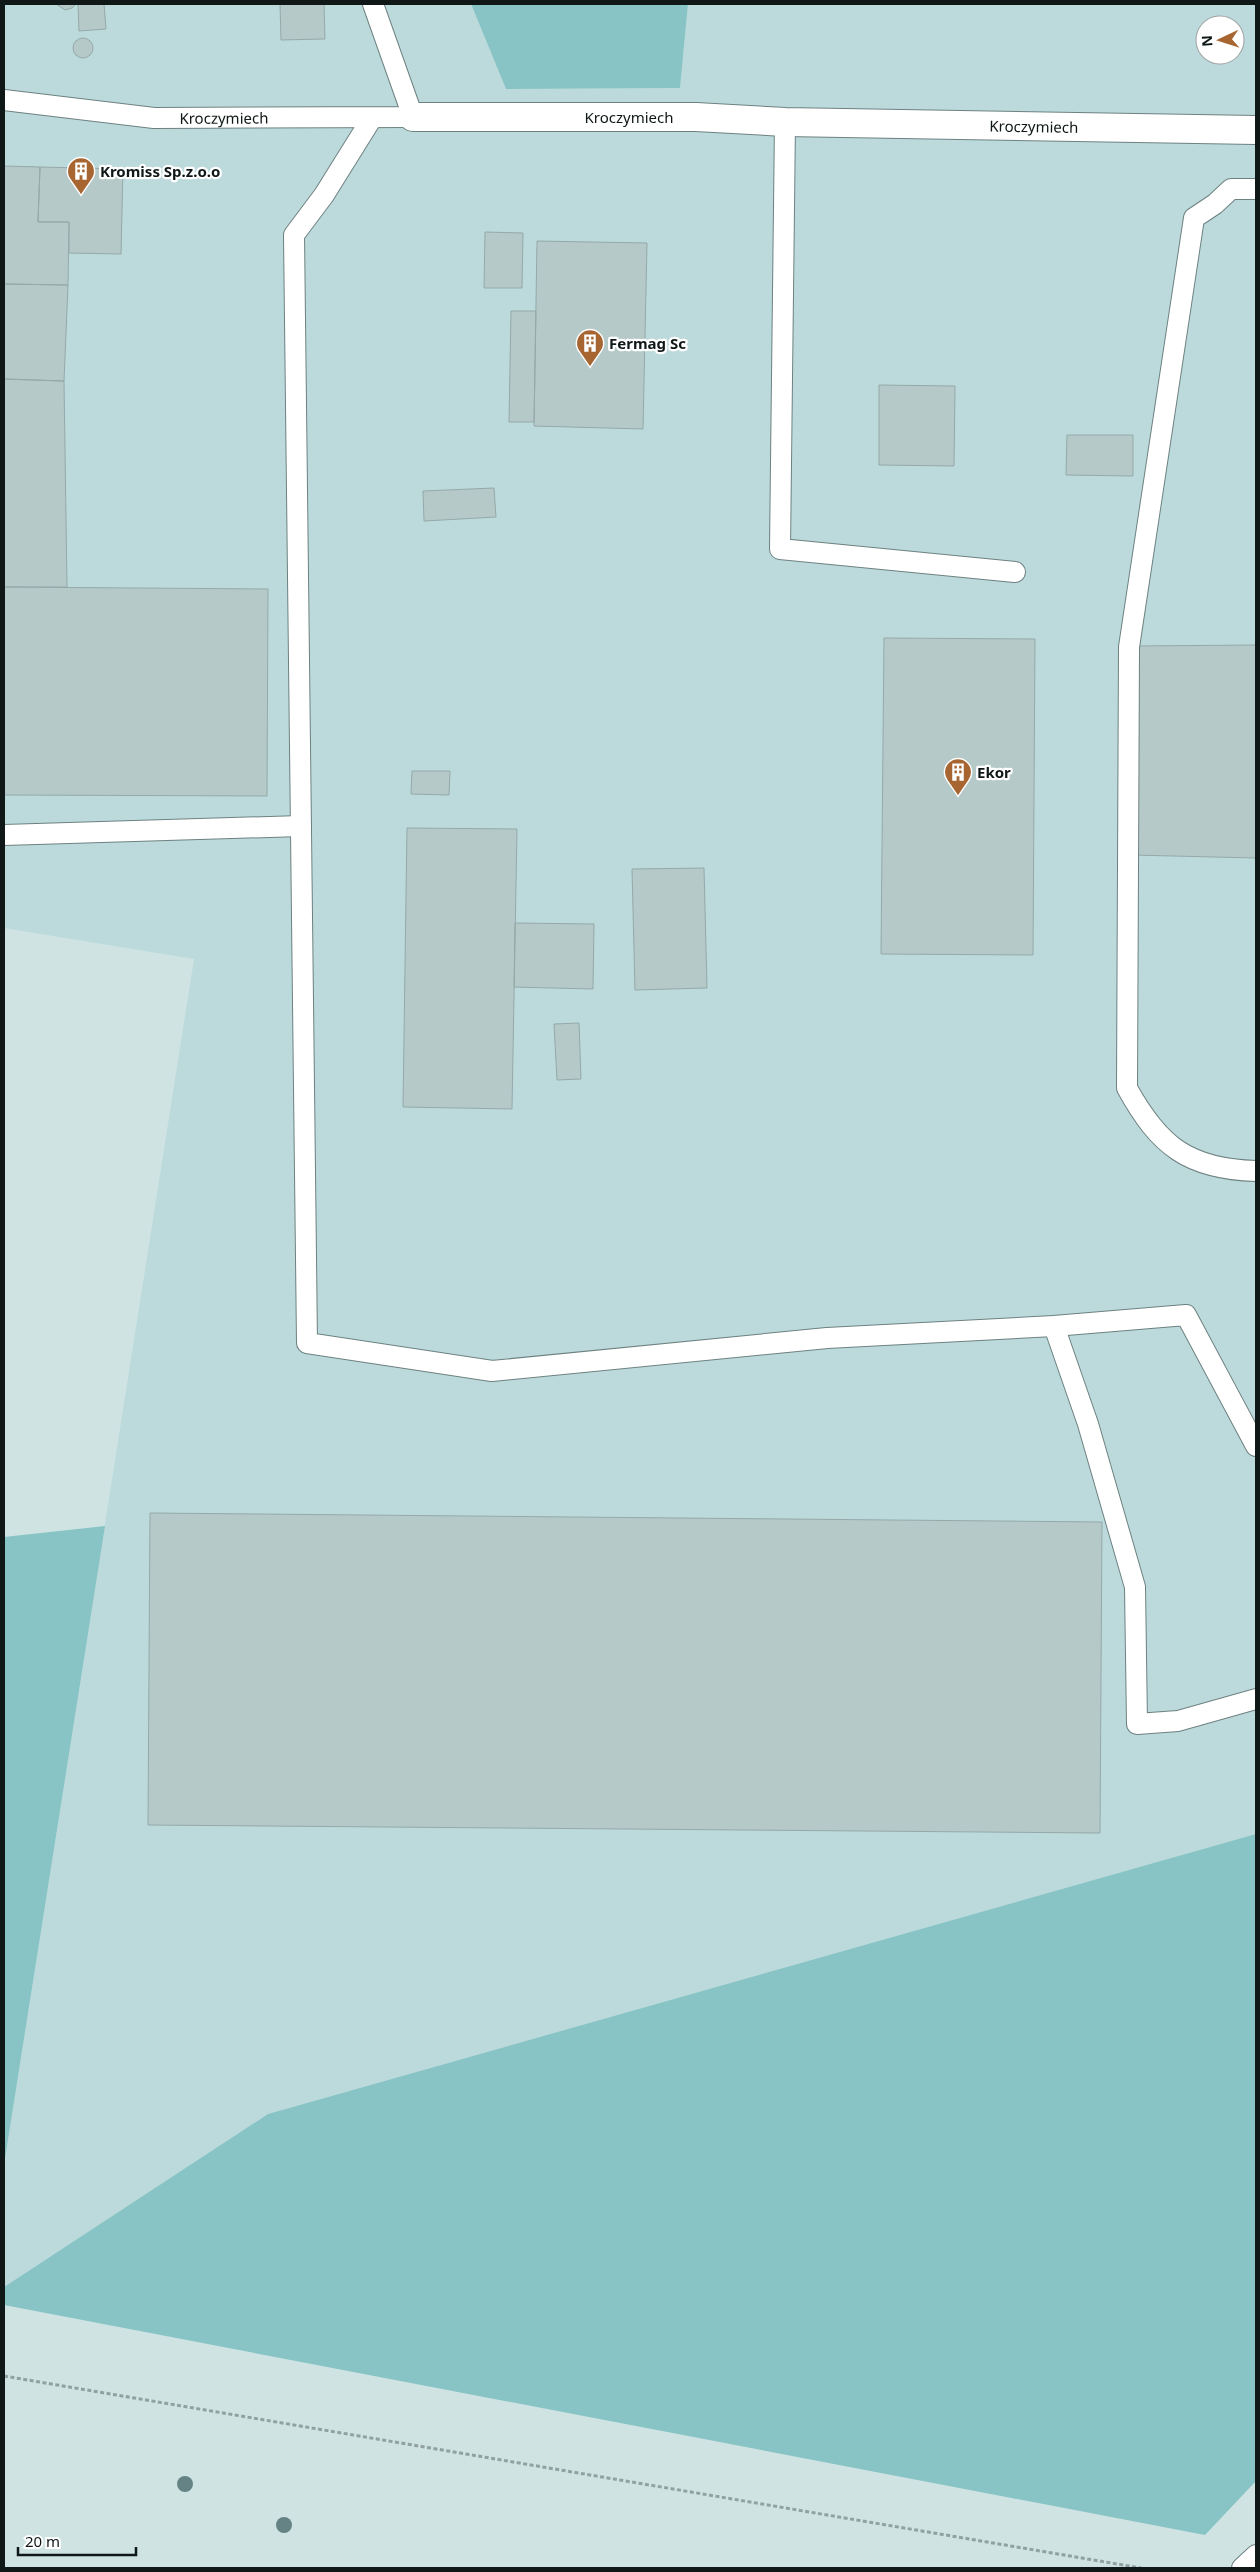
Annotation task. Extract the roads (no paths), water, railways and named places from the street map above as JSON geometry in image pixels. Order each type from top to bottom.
[{"type":"street","name":"Kroczymiech","points":[[413,117],[696,117],[785,122],[1256,130]]},
{"type":"lane","points":[[373,4],[413,117]]},
{"type":"lane","name":"Kroczymiech","points":[[4,100],[154,118],[413,117]]},
{"type":"lane","points":[[372,118],[324,195],[294,235],[307,1343],[492,1372],[827,1338],[1054,1326],[1186,1315],[1256,1446]]},
{"type":"lane","points":[[785,122],[780,549],[1015,572]]},
{"type":"lane","points":[[1256,189],[1231,189],[1215,204],[1194,218],[1129,647],[1127,1088],[1139,1110],[1168,1144],[1199,1163],[1233,1170],[1256,1170]]},
{"type":"lane","points":[[4,835],[301,826]]},
{"type":"lane","points":[[1054,1326],[1088,1424],[1135,1587],[1137,1724],[1178,1721],[1256,1699]]},
{"type":"lane","points":[[1242,2568],[1256,2555]]},
{"type":"place","name":"Kromiss Sp.z.o.o","points":[[81,195]]},
{"type":"place","name":"Fermag Sc","points":[[590,367]]},
{"type":"place","name":"Ekor","points":[[958,796]]}]
